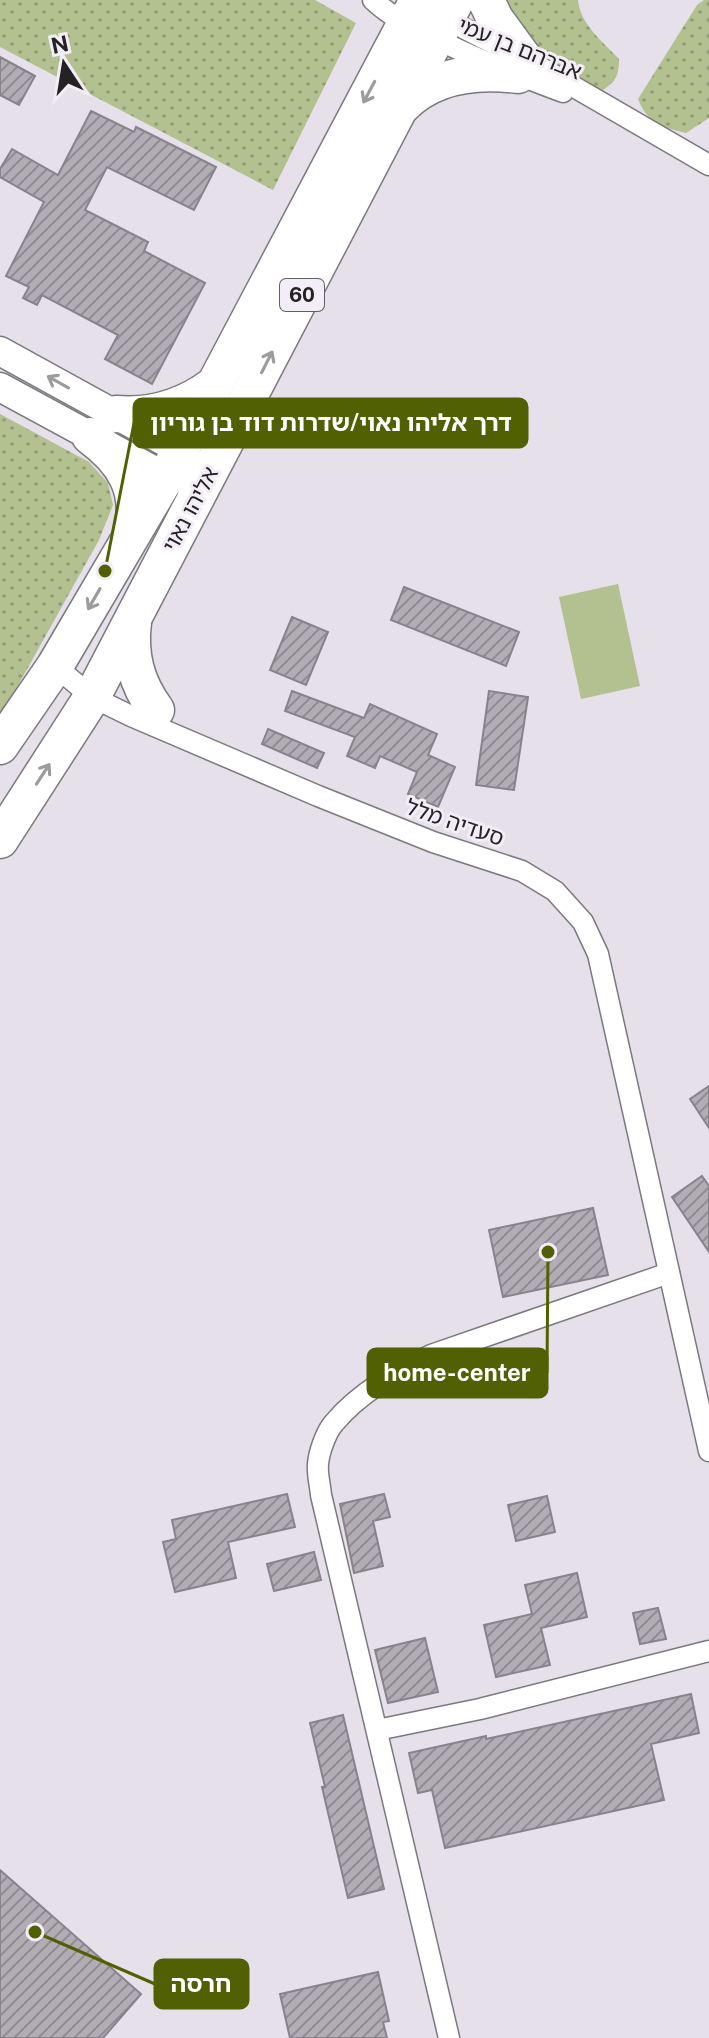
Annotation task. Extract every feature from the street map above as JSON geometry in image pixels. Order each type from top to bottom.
[{"type":"highway","points":[[398,110],[416,93],[453,77],[521,67],[486,0]]},
{"type":"highway","name":"אליהו נאוי","points":[[0,840],[97,689],[398,110],[426,12]]},
{"type":"highway","name":"אליהו נאוי","points":[[0,746],[55,666],[173,463],[214,385],[426,12]]},
{"type":"highway","points":[[132,532],[136,505],[128,479],[110,452],[103,425],[172,408],[199,396],[214,385]]},
{"type":"highway","points":[[134,615],[132,642],[135,671],[156,710]]},
{"type":"main road","points":[[0,351],[103,425],[206,481]]},
{"type":"main road","points":[[0,387],[103,425]]},
{"type":"street","name":"אברהם בן עמי","points":[[373,0],[394,17],[426,12],[482,61],[521,67],[706,155]]},
{"type":"street","name":"סעדיה מלל","points":[[55,666],[97,689],[156,710],[208,748]]},
{"type":"street","name":"סעדיה מלל","points":[[97,689],[131,716],[433,842],[522,871],[555,891],[583,922],[598,954],[709,1451]]},
{"type":"street","points":[[449,2038],[317,1473],[318,1459],[331,1425],[397,1371],[431,1355],[669,1273]]},
{"type":"street","points":[[377,1730],[480,1709],[709,1651]]},
{"type":"green space","points":[[0,0],[315,0],[356,23],[273,190],[0,47]]},
{"type":"green space","points":[[501,0],[578,0],[588,25],[619,59],[614,80],[597,94],[521,46]]},
{"type":"green space","points":[[709,0],[709,118],[686,133],[656,123],[646,114],[638,99],[697,5]]},
{"type":"green space","points":[[0,414],[89,462],[108,483],[113,505],[99,540],[0,712]]},
{"type":"green space","points":[[618,584],[640,686],[581,699],[559,597]]},
{"type":"building","points":[[0,57],[35,76],[19,105],[0,95]]},
{"type":"building","points":[[91,111],[134,132],[136,127],[216,167],[194,210],[107,167],[85,210],[148,242],[144,251],[205,283],[152,384],[105,359],[118,335],[42,295],[37,305],[23,298],[29,287],[6,276],[44,202],[0,177],[0,169],[12,149],[58,175]]},
{"type":"building","points":[[404,587],[519,632],[506,666],[391,620]]},
{"type":"building","points":[[292,617],[328,632],[306,685],[270,670]]},
{"type":"building","points":[[292,691],[364,718],[370,704],[437,734],[428,755],[455,767],[438,807],[408,794],[417,772],[380,756],[375,768],[347,756],[355,737],[285,711]]},
{"type":"building","points":[[489,691],[528,697],[514,790],[476,785]]},
{"type":"building","points":[[268,729],[324,753],[317,768],[262,744]]},
{"type":"building","points":[[709,1086],[709,1128],[690,1099]]},
{"type":"building","points":[[702,1176],[709,1186],[709,1252],[672,1197]]},
{"type":"building","points":[[593,1208],[608,1275],[503,1297],[489,1230]]},
{"type":"building","points":[[287,1494],[295,1527],[228,1542],[236,1578],[175,1592],[163,1542],[176,1539],[172,1520]]},
{"type":"building","points":[[384,1494],[390,1517],[373,1521],[383,1566],[354,1573],[340,1504]]},
{"type":"building","points":[[547,1496],[555,1532],[516,1541],[508,1505]]},
{"type":"building","points":[[314,1552],[321,1580],[274,1591],[267,1564]]},
{"type":"building","points":[[577,1573],[587,1617],[541,1628],[550,1665],[496,1677],[484,1625],[532,1614],[525,1585]]},
{"type":"building","points":[[658,1608],[666,1639],[640,1644],[633,1613]]},
{"type":"building","points":[[425,1638],[438,1692],[388,1703],[375,1650]]},
{"type":"building","points":[[691,1694],[699,1733],[651,1744],[664,1800],[445,1848],[432,1790],[418,1793],[409,1753]]},
{"type":"building","points":[[343,1715],[384,1889],[348,1898],[310,1723]]},
{"type":"building","points":[[0,1870],[141,1994],[103,2038],[0,2038]]},
{"type":"building","points":[[378,1972],[389,2021],[383,2022],[387,2038],[290,2038],[280,1994]]},
{"type":"place","name":"דרך אליהו נאוי/שדרות דוד בן גוריון","points":[[105,571]]},
{"type":"place","name":"home-center","points":[[548,1252]]},
{"type":"place","name":"חרסה","points":[[35,1932]]}]
